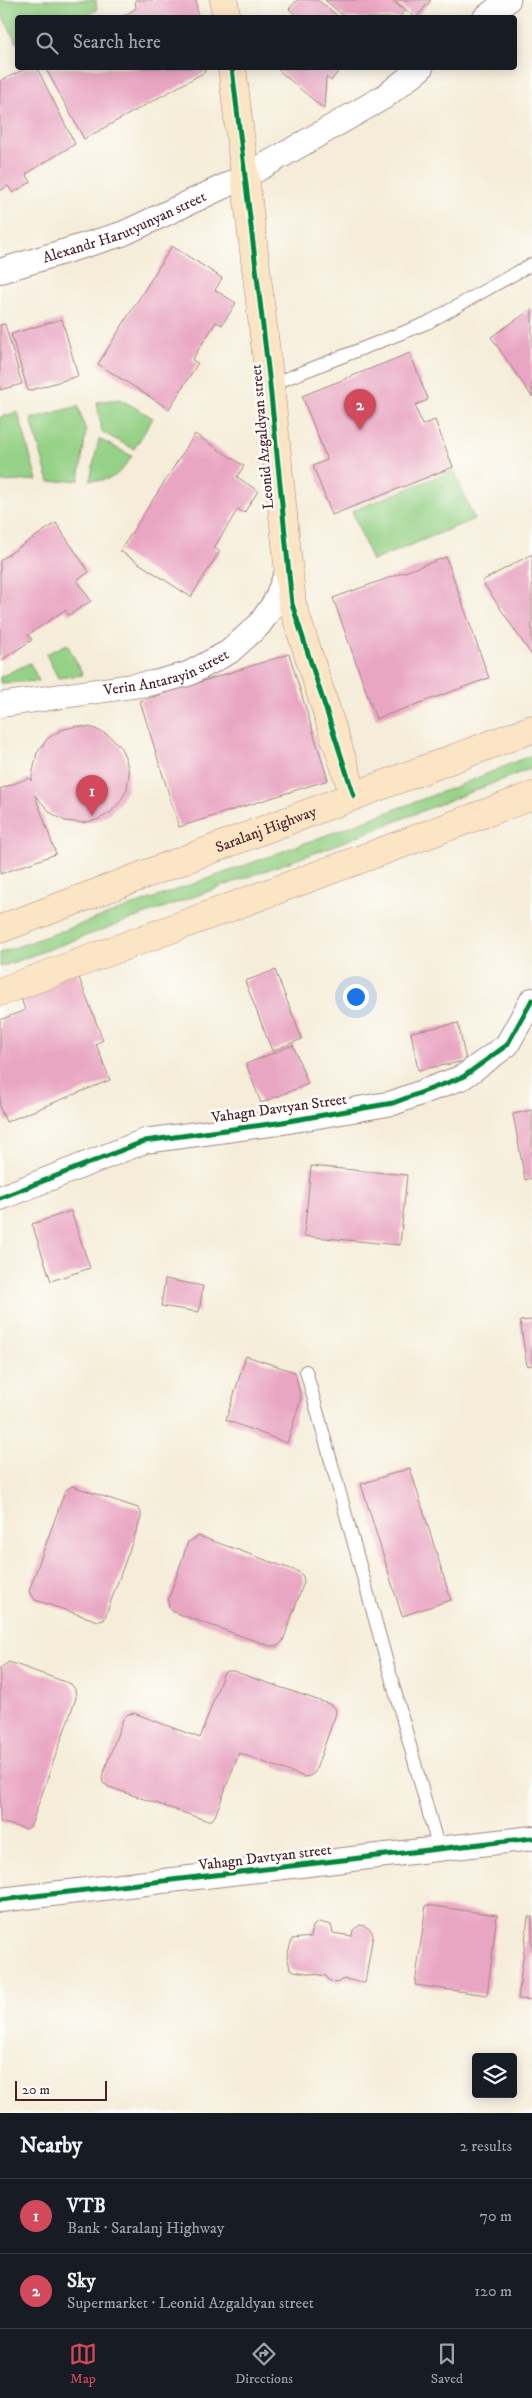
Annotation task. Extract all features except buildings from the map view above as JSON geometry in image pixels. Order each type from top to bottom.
[{"type":"main road","points":[[224,0],[226,15]]},
{"type":"main road","name":"Leonid Azgaldyan street","points":[[232,70],[270,385],[292,604],[354,796]]},
{"type":"main road","name":"Saralanj Highway","points":[[0,929],[532,729]]},
{"type":"main road","points":[[0,992],[532,796]]},
{"type":"street","points":[[489,15],[508,0]]},
{"type":"street","name":"Alexandr Harutyunyan street","points":[[0,271],[122,234],[246,176],[384,97],[419,70]]},
{"type":"street","name":"Verin Antarayin street","points":[[0,705],[153,683],[188,674],[229,652],[259,624],[275,602],[288,570]]},
{"type":"street","name":"Vahagn Davtyan Street","points":[[0,1198],[145,1141],[277,1123],[393,1103],[463,1077],[507,1045],[532,1000]]},
{"type":"street","name":"Vahagn Davtyan street","points":[[0,1900],[532,1838]]},
{"type":"lane","points":[[270,385],[426,323],[532,264]]},
{"type":"lane","points":[[306,1371],[439,1850]]},
{"type":"green space","points":[[0,0],[96,0],[97,10],[88,15],[15,15],[15,40],[0,11]]},
{"type":"green space","points":[[120,399],[153,418],[134,449],[102,432],[97,402]]},
{"type":"green space","points":[[78,406],[86,432],[79,480],[49,482],[31,419]]},
{"type":"green space","points":[[18,412],[37,480],[0,482],[0,417]]},
{"type":"green space","points":[[99,439],[132,456],[115,476],[105,480],[90,480]]},
{"type":"green space","points":[[454,470],[474,519],[372,561],[352,511]]},
{"type":"green space","points":[[67,644],[83,675],[58,678],[46,654]]},
{"type":"green space","points":[[30,663],[39,681],[0,683],[0,677]]},
{"type":"green space","points":[[532,755],[532,768],[325,849],[0,967],[0,953],[246,865],[455,787]]},
{"type":"cycle path","points":[[232,70],[270,385],[292,604],[354,796]]},
{"type":"cycle path","points":[[0,1198],[145,1141],[277,1123],[393,1103],[463,1077],[507,1045],[532,1000]]},
{"type":"cycle path","points":[[0,1900],[532,1838]]},
{"type":"place","name":"Sky","points":[[360,430]]},
{"type":"place","name":"VTB","points":[[92,816]]}]
